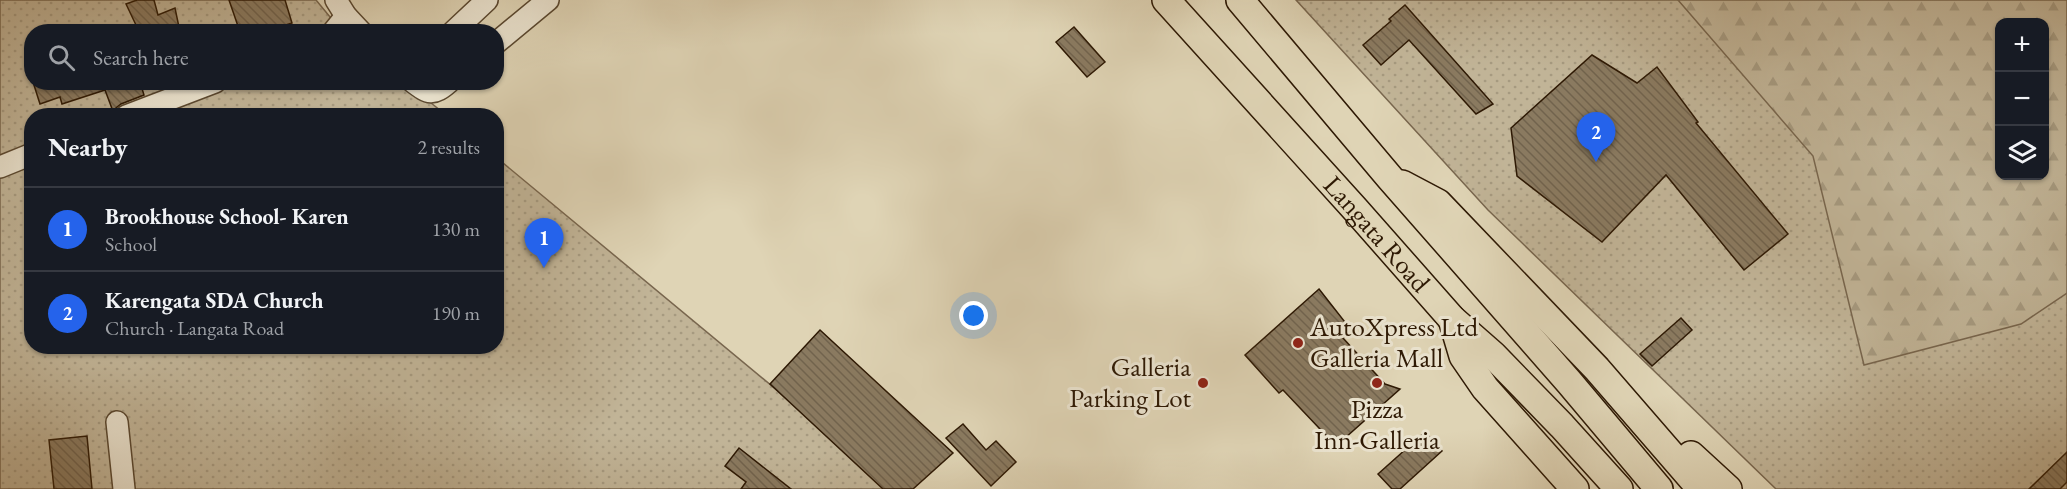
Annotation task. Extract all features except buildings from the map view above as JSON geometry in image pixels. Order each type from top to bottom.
[{"type":"main road","name":"Langata Road","points":[[1166,0],[1452,319],[1493,355],[1619,489]]},
{"type":"main road","name":"Langata Road","points":[[1240,0],[1390,178],[1569,382],[1659,489]]},
{"type":"main road","points":[[1390,178],[1438,203],[1598,369],[1701,489]]},
{"type":"main road","points":[[1452,319],[1463,356],[1485,388],[1575,489]]},
{"type":"main road","points":[[1598,369],[1728,489]]},
{"type":"street","points":[[462,24],[487,0]]},
{"type":"street","points":[[504,36],[548,0]]},
{"type":"street","points":[[147,108],[194,90]]},
{"type":"street","points":[[424,90],[434,92],[441,90]]},
{"type":"street","points":[[0,167],[24,157]]},
{"type":"street","points":[[117,422],[124,489]]},
{"type":"green space","points":[[0,0],[316,0],[336,24],[24,24],[24,90],[415,90],[437,108],[24,108],[24,354],[504,354],[504,164],[896,489],[0,489]]},
{"type":"green space","points":[[1296,0],[2067,0],[2067,489],[1776,489],[1488,210]]},
{"type":"green space","points":[[1678,0],[2067,0],[2067,293],[2021,324],[1864,365],[1813,156]]},
{"type":"place","name":"Karengata SDA Church","points":[[1596,162]]},
{"type":"place","name":"Brookhouse School- Karen","points":[[544,268]]},
{"type":"place","name":"AutoXpress Ltd Galleria Mall","points":[[1298,343]]},
{"type":"place","name":"Galleria Parking Lot","points":[[1203,383]]},
{"type":"place","name":"Pizza Inn-Galleria","points":[[1377,383]]}]
